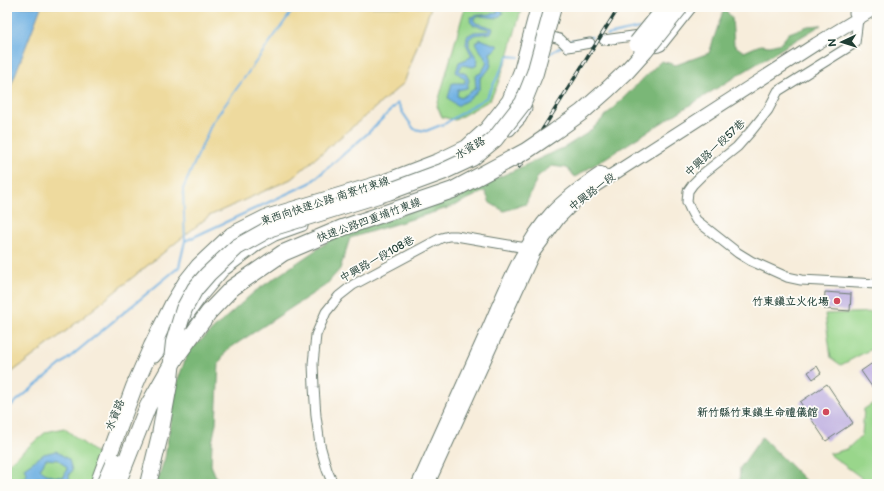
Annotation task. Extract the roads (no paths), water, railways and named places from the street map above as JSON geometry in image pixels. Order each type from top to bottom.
[{"type":"highway","name":"東西向快速公路 南寮竹東線","points":[[98,484],[134,387],[152,346],[173,304],[187,281],[199,266],[232,235],[266,218],[386,182],[438,162],[467,148],[487,130],[510,100],[522,71],[539,7]]},
{"type":"highway","name":"東西向快速公路 南寮竹東線","points":[[148,484],[160,436],[170,379],[174,342],[184,309],[195,289],[208,274],[237,247],[271,228],[388,192],[442,172],[472,158],[495,139],[523,103],[534,73],[553,7]]},
{"type":"highway","name":"快速公路四重埔竹東線","points":[[104,484],[138,405],[168,352],[200,307],[223,282],[278,244],[334,221],[451,180],[524,139],[577,103],[601,82],[636,44],[666,7]]},
{"type":"highway","name":"快速公路四重埔竹東線","points":[[117,484],[148,406],[176,357],[208,312],[232,288],[283,253],[342,228],[453,190],[526,151],[577,116],[608,89],[645,51],[680,7]]},
{"type":"main road","name":"中興路一段","points":[[418,484],[493,317],[526,248],[551,214],[566,198],[587,182],[808,40],[859,13],[877,7]]},
{"type":"main road","name":"中興路一段","points":[[428,484],[534,252],[559,218],[575,202],[596,186],[816,44],[859,13]]},
{"type":"street","name":"水資路","points":[[310,223],[443,164],[473,148],[490,135],[516,102],[528,72],[545,7]]},
{"type":"street","name":"水資路","points":[[104,484],[128,413],[178,307],[191,286],[227,269],[264,242],[275,236],[390,196],[447,174],[480,158],[499,144],[521,119],[534,95],[556,38],[560,7]]},
{"type":"street","points":[[658,7],[640,35],[642,40],[650,46],[656,48],[661,46],[692,7]]},
{"type":"street","name":"中興路一段57巷","points":[[859,13],[855,43],[778,91],[768,110],[737,147],[704,173],[693,184],[688,191],[688,202],[691,212],[696,220],[738,253],[767,268],[801,280],[877,284]]},
{"type":"street","points":[[538,32],[556,38],[568,47],[590,43]]},
{"type":"street","points":[[604,40],[640,35]]},
{"type":"street","name":"中興路一段108巷","points":[[333,484],[326,470],[320,445],[316,416],[313,364],[316,335],[326,312],[339,296],[353,284],[441,238],[456,236],[526,248]]},
{"type":"street","name":"水資路","points":[[155,358],[202,297],[227,269]]},
{"type":"water","points":[[7,7],[41,7],[7,96]]},
{"type":"water","points":[[486,7],[500,8],[503,13],[498,18],[480,16],[473,19],[476,23],[493,28],[491,33],[474,35],[469,39],[469,46],[478,60],[476,66],[473,67],[462,65],[459,71],[466,74],[469,80],[467,88],[458,90],[457,96],[461,98],[476,88],[475,76],[482,72],[487,62],[475,43],[480,39],[499,46],[490,53],[491,65],[486,73],[480,78],[480,88],[471,98],[457,106],[448,98],[452,83],[465,83],[465,79],[456,72],[459,62],[472,56],[466,44],[467,36],[474,32],[489,31],[489,29],[473,25],[470,21],[471,17],[497,13],[498,10]]},
{"type":"water","points":[[56,451],[69,460],[72,470],[69,475],[70,484],[52,484],[46,477],[31,479],[21,484],[14,484],[27,475],[24,468],[44,454]],"holes":[[[46,459],[59,460],[67,468],[64,477],[51,476],[40,469]]]},
{"type":"waterway","points":[[7,409],[179,267],[185,241],[183,189],[212,123],[295,7]]},
{"type":"waterway","points":[[607,35],[639,28]]},
{"type":"waterway","points":[[567,42],[592,37]]},
{"type":"waterway","points":[[551,53],[562,46]]},
{"type":"waterway","points":[[185,241],[310,183],[367,134],[398,103],[414,129],[426,131],[446,123],[487,97],[508,56],[519,57]]},
{"type":"railway","points":[[519,167],[619,7]]},
{"type":"place","name":"竹東鎮立火化場","points":[[837,301]]},
{"type":"place","name":"新竹縣竹東鎮生命禮儀館","points":[[826,412]]}]
